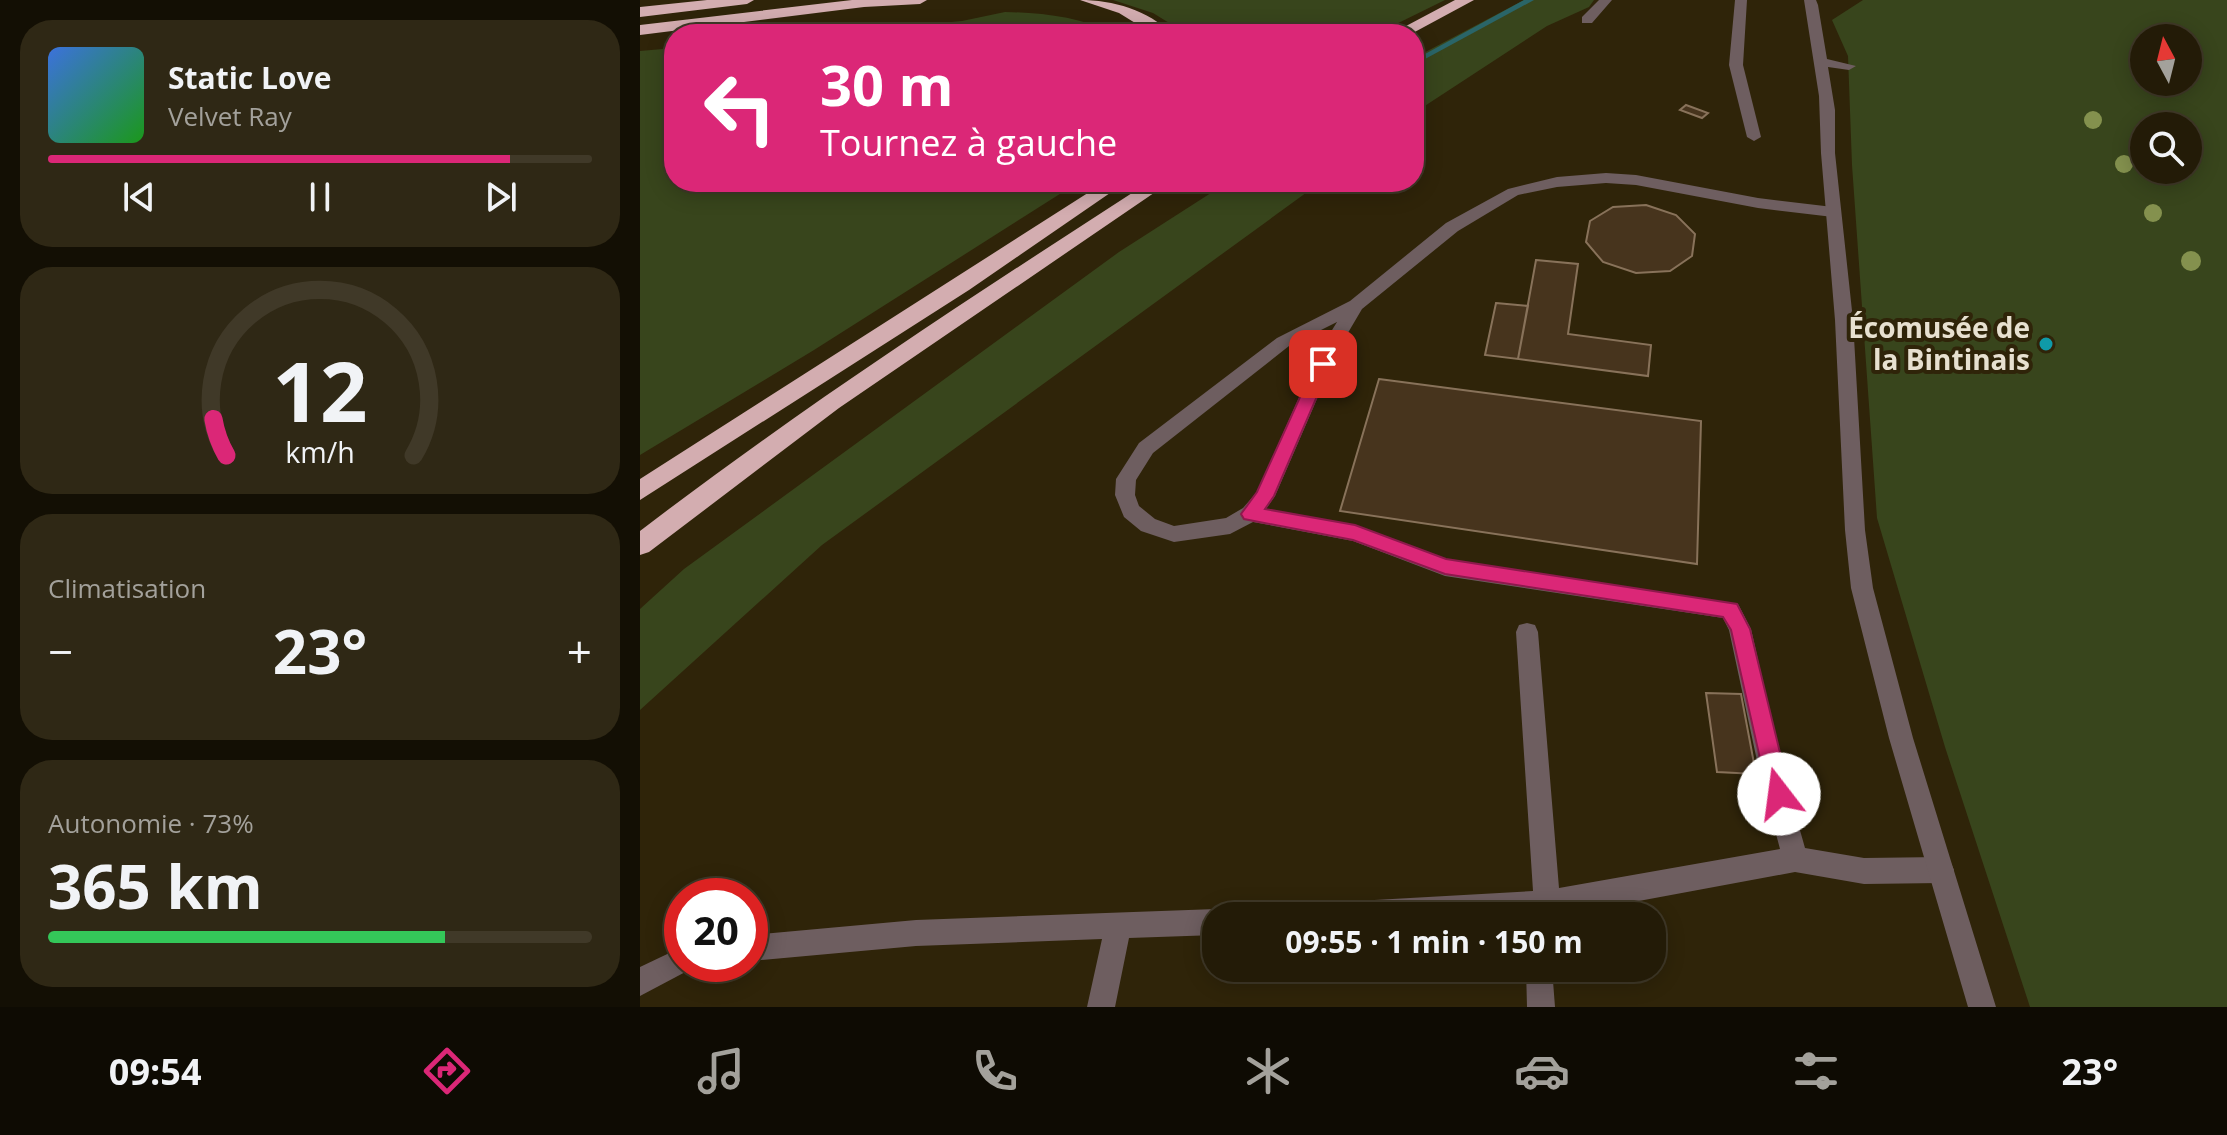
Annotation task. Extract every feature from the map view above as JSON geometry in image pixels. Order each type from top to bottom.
[{"type":"highway","points":[[640,12],[747,0]]},
{"type":"highway","points":[[690,24],[871,2],[920,0]]},
{"type":"highway","points":[[1087,0],[1124,10],[1147,24]]},
{"type":"highway","points":[[1419,24],[1467,0]]},
{"type":"highway","points":[[640,30],[664,27]]},
{"type":"highway","points":[[640,491],[1102,192]]},
{"type":"highway","points":[[640,545],[713,487],[845,391],[1146,192]]},
{"type":"street","points":[[1587,20],[1606,0]]},
{"type":"street","points":[[1741,0],[1736,65],[1754,137]]},
{"type":"street","points":[[1810,0],[1831,130],[1828,153],[1844,320],[1855,530],[1862,588],[1901,738],[1982,1007]]},
{"type":"street","points":[[1822,62],[1849,66]]},
{"type":"street","points":[[1356,305],[1330,348],[1265,496],[1250,514],[1230,526],[1174,534],[1148,525],[1131,511],[1125,495],[1126,479],[1146,448],[1283,342],[1356,305],[1452,227],[1513,192],[1545,184],[1606,178],[1636,180],[1758,203],[1833,212]]},
{"type":"street","points":[[1250,514],[1355,533],[1445,567],[1730,610],[1740,629],[1771,770],[1795,859]]},
{"type":"street","points":[[1527,632],[1546,902]]},
{"type":"street","points":[[1581,902],[1795,859],[1864,871],[1941,870]]},
{"type":"street","points":[[768,946],[916,933],[1202,923]]},
{"type":"street","points":[[1101,1007],[1118,928]]},
{"type":"street","points":[[640,982],[664,969]]},
{"type":"street","points":[[1540,982],[1541,1007]]},
{"type":"green space","points":[[1113,0],[1445,0],[1396,24],[1171,24],[1153,13]]},
{"type":"green space","points":[[1524,0],[1594,0],[1589,7],[1547,26],[1424,106],[1424,53]]},
{"type":"green space","name":"Écomusée de la Bintinais","points":[[1863,0],[2227,0],[2227,1007],[2030,1007],[1945,747],[1877,518],[1852,165],[1848,56],[1832,20]]},
{"type":"green space","points":[[1005,12],[1062,17],[1089,24],[930,24]]},
{"type":"green space","points":[[664,49],[664,192],[1063,192],[814,350],[640,455],[640,51]]},
{"type":"green space","points":[[1212,192],[1307,192],[822,545],[640,710],[640,609],[684,569],[1119,252]]},
{"type":"building","points":[[1686,105],[1708,113],[1702,118],[1680,110]]},
{"type":"building","points":[[1646,205],[1676,215],[1695,234],[1692,256],[1670,271],[1636,273],[1603,262],[1586,242],[1590,221],[1613,207]]},
{"type":"building","points":[[1536,260],[1578,264],[1568,334],[1651,345],[1648,376],[1518,359]]},
{"type":"building","points":[[1496,303],[1528,306],[1518,359],[1485,355]]},
{"type":"building","points":[[1379,379],[1701,421],[1697,564],[1340,511]]},
{"type":"building","points":[[1706,693],[1741,694],[1756,774],[1717,772]]},
{"type":"waterway","points":[[1424,58],[1530,0]]},
{"type":"place","name":"Écomusée de la Bintinais","points":[[2046,344]]},
{"type":"route","points":[[1323,364],[1265,496],[1250,514],[1355,533],[1445,567],[1730,610],[1740,629],[1779,794]]}]
